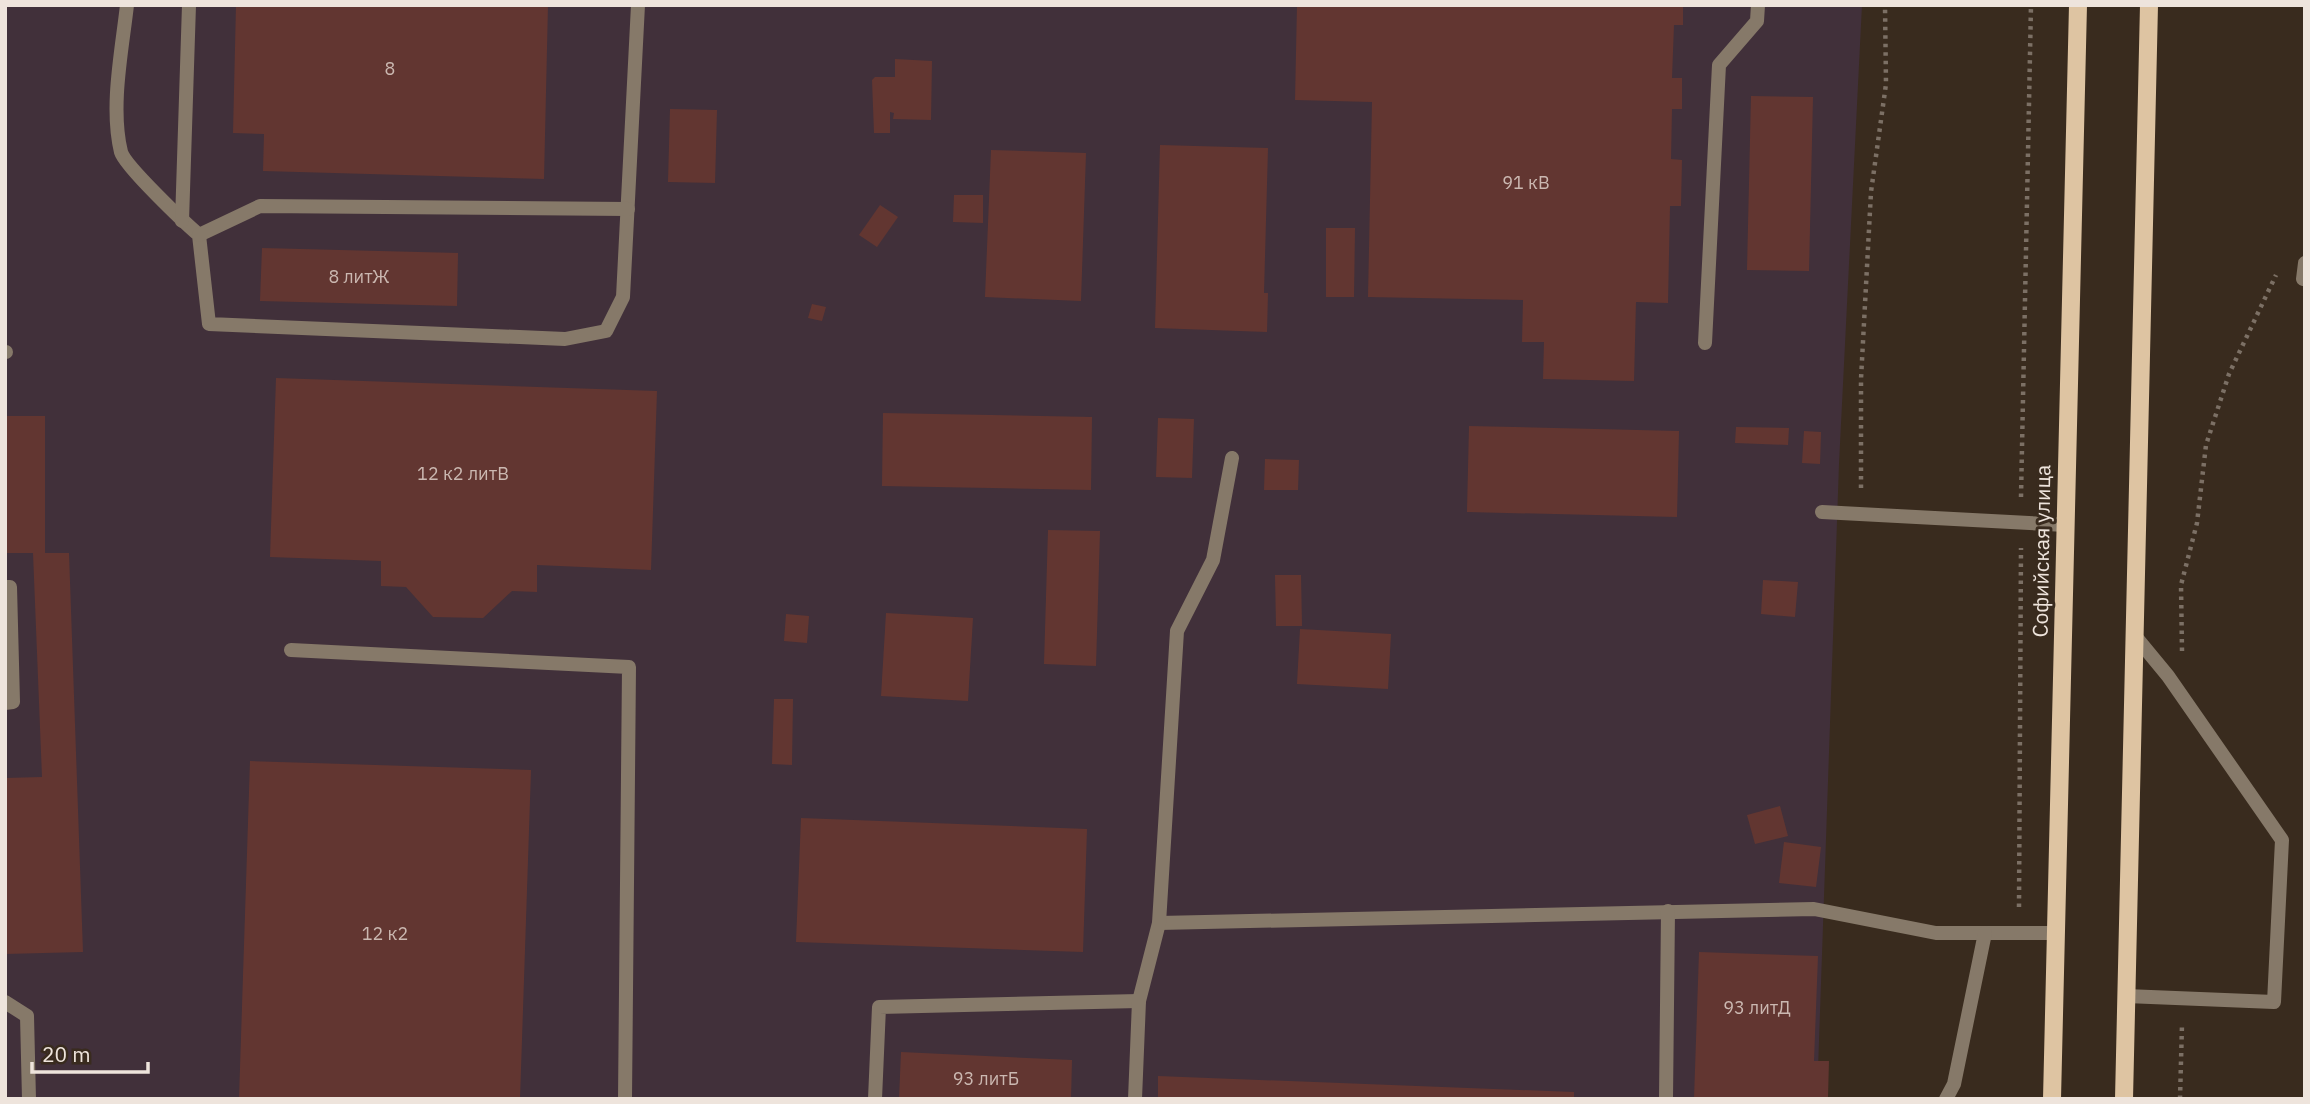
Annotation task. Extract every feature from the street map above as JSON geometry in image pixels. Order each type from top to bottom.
[{"type":"main road","name":"Софийская улица","points":[[2052,1099],[2078,5]]},
{"type":"main road","points":[[2124,1099],[2149,5]]},
{"type":"lane","points":[[127,5],[117,89],[121,155],[199,235],[209,324],[565,339],[606,331],[623,297],[638,5]]},
{"type":"lane","points":[[182,220],[189,5]]},
{"type":"lane","points":[[1705,343],[1718,65],[1757,22],[1758,5]]},
{"type":"lane","points":[[199,235],[260,206],[628,209]]},
{"type":"lane","points":[[2303,279],[2305,263]]},
{"type":"lane","points":[[1135,1099],[1139,1001],[1159,923],[1177,631],[1213,560],[1232,458]]},
{"type":"lane","points":[[1822,512],[2065,525]]},
{"type":"lane","points":[[5,587],[10,587],[13,702],[5,703]]},
{"type":"lane","points":[[2126,996],[2274,1002],[2282,840],[2185,700],[2134,636]]},
{"type":"lane","points":[[291,650],[629,667],[625,1099]]},
{"type":"lane","points":[[1159,923],[1814,909],[1936,933],[2056,933]]},
{"type":"lane","points":[[1666,1099],[1668,911]]},
{"type":"lane","points":[[1946,1099],[1954,1084],[1986,933]]},
{"type":"lane","points":[[875,1099],[879,1007],[1139,1001]]},
{"type":"lane","points":[[5,1002],[27,1016],[29,1099]]},
{"type":"path","points":[[1862,514],[1861,379],[1871,192],[1885,84],[1885,5]]},
{"type":"path","points":[[2019,932],[2021,522],[2031,5]]},
{"type":"path","points":[[2185,700],[2181,585],[2197,523],[2206,445],[2229,374],[2271,281],[2280,271]]},
{"type":"path","points":[[2180,1099],[2182,999]]},
{"type":"shaded area","points":[[5,5],[1862,5],[1839,464],[1817,1099],[5,1099]]},
{"type":"building","points":[[236,5],[548,5],[544,179],[263,171],[264,134],[233,133]]},
{"type":"building","points":[[1297,5],[1683,5],[1683,25],[1674,25],[1672,78],[1682,78],[1682,109],[1672,109],[1671,159],[1682,160],[1681,206],[1670,206],[1668,303],[1636,302],[1634,381],[1543,379],[1544,342],[1522,342],[1523,300],[1368,297],[1372,102],[1295,100]]},
{"type":"building","points":[[895,59],[932,61],[931,120],[893,119],[894,113],[890,112],[890,133],[874,133],[872,80],[875,77],[895,77]]},
{"type":"building","points":[[1751,96],[1813,97],[1809,271],[1747,270]]},
{"type":"building","points":[[670,109],[717,110],[715,183],[668,182]]},
{"type":"building","points":[[1160,145],[1268,148],[1264,293],[1268,293],[1267,332],[1155,328]]},
{"type":"building","points":[[991,150],[1086,153],[1081,301],[985,297]]},
{"type":"building","points":[[954,195],[983,195],[983,223],[953,222]]},
{"type":"building","points":[[880,205],[898,217],[877,247],[859,235]]},
{"type":"building","points":[[1326,228],[1355,228],[1354,297],[1326,297]]},
{"type":"building","points":[[262,248],[458,253],[457,306],[260,301]]},
{"type":"building","points":[[812,304],[826,307],[822,321],[808,318]]},
{"type":"building","points":[[276,378],[657,391],[651,570],[537,565],[537,592],[512,591],[483,618],[433,617],[406,587],[381,586],[381,561],[270,557]]},
{"type":"building","points":[[883,413],[1092,417],[1091,490],[882,486]]},
{"type":"building","points":[[5,416],[45,416],[45,553],[69,553],[83,952],[5,954],[5,778],[42,777],[33,553],[5,553]]},
{"type":"building","points":[[1158,418],[1194,419],[1192,478],[1156,477]]},
{"type":"building","points":[[1469,426],[1679,431],[1677,517],[1467,512]]},
{"type":"building","points":[[1736,427],[1789,428],[1788,445],[1735,443]]},
{"type":"building","points":[[1804,431],[1821,432],[1820,464],[1802,463]]},
{"type":"building","points":[[1265,459],[1299,460],[1298,490],[1264,490]]},
{"type":"building","points":[[1048,530],[1100,531],[1096,666],[1044,664]]},
{"type":"building","points":[[1275,575],[1301,575],[1302,626],[1276,626]]},
{"type":"building","points":[[1763,580],[1798,582],[1795,617],[1761,614]]},
{"type":"building","points":[[886,613],[973,618],[968,701],[881,696]]},
{"type":"building","points":[[786,614],[809,616],[807,643],[784,641]]},
{"type":"building","points":[[1300,629],[1391,634],[1388,689],[1297,684]]},
{"type":"building","points":[[774,699],[793,699],[792,765],[772,764]]},
{"type":"building","points":[[250,761],[531,770],[520,1099],[239,1099]]},
{"type":"building","points":[[1780,806],[1788,836],[1755,844],[1747,815]]},
{"type":"building","points":[[801,818],[1087,829],[1083,952],[796,942]]},
{"type":"building","points":[[1784,842],[1821,847],[1816,887],[1779,883]]},
{"type":"building","points":[[1699,952],[1818,956],[1814,1061],[1829,1061],[1828,1097],[1694,1099]]},
{"type":"building","points":[[901,1052],[1072,1060],[1071,1099],[899,1099]]},
{"type":"building","points":[[1158,1076],[1574,1092],[1574,1099],[1158,1099]]}]
